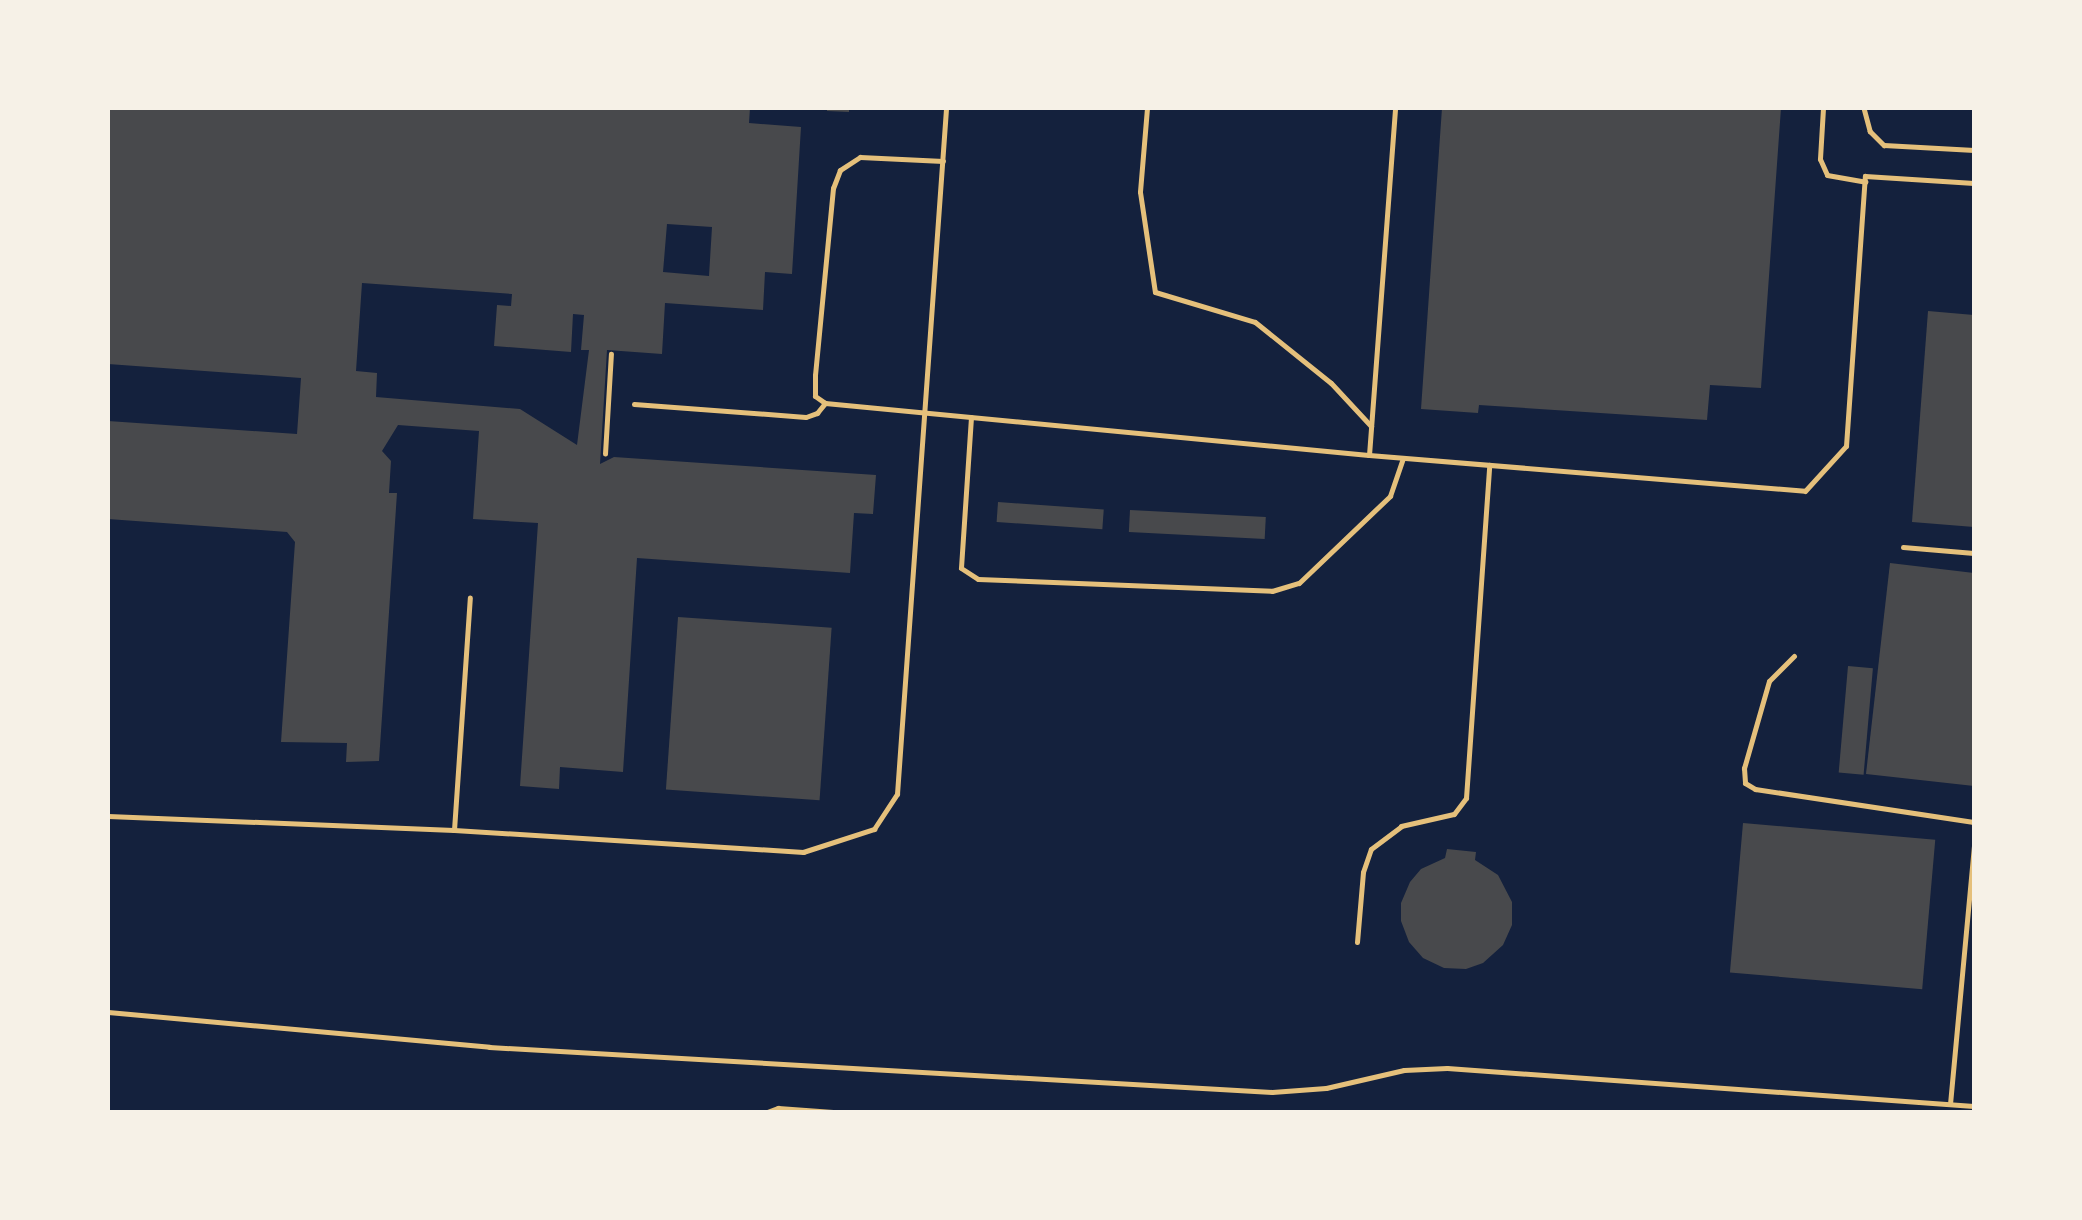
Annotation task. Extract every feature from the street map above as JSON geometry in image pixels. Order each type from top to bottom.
[{"type":"lane","points":[[108,816],[454,830],[803,852],[874,830],[897,794],[946,108]]},
{"type":"lane","points":[[1147,108],[1140,192],[1155,292],[1255,322],[1331,383],[1371,426]]},
{"type":"lane","points":[[1369,455],[1395,108]]},
{"type":"lane","points":[[1824,108],[1820,159],[1827,175],[1865,182]]},
{"type":"lane","points":[[943,161],[860,157],[840,170],[832,188],[815,375],[815,396],[825,403],[1369,455],[1804,491],[1846,446],[1865,176],[1973,183]]},
{"type":"lane","points":[[634,404],[806,417],[817,413],[825,403]]},
{"type":"lane","points":[[971,417],[961,568],[978,579],[1272,591],[1298,583],[1390,496],[1403,457]]},
{"type":"lane","points":[[1357,942],[1363,872],[1371,849],[1401,826],[1454,814],[1466,799],[1489,464]]},
{"type":"lane","points":[[1903,547],[1973,553]]},
{"type":"lane","points":[[454,830],[470,598]]},
{"type":"lane","points":[[1794,656],[1769,681],[1744,768],[1745,783],[1755,789],[1973,822]]},
{"type":"lane","points":[[1950,1104],[1973,846]]},
{"type":"lane","points":[[108,1012],[489,1047],[1272,1092],[1326,1088],[1404,1070],[1447,1068],[1950,1104],[1972,1108]]},
{"type":"lane","points":[[767,1111],[834,1111]]},
{"type":"path","points":[[1864,108],[1870,131],[1884,145],[1973,150]]},
{"type":"path","points":[[605,454],[611,354]]},
{"type":"building","points":[[108,108],[750,108],[749,123],[801,127],[792,274],[765,272],[763,310],[665,303],[662,354],[607,350],[600,464],[614,457],[876,475],[873,514],[854,513],[850,573],[637,558],[623,772],[560,767],[559,789],[520,786],[538,523],[473,519],[479,431],[398,425],[382,451],[391,461],[389,493],[397,493],[379,761],[346,762],[347,743],[281,742],[295,542],[287,532],[108,519],[108,421],[297,434],[301,378],[108,364]],"holes":[[[667,224],[712,227],[709,276],[663,272]],[[362,283],[512,294],[511,306],[497,305],[494,346],[571,352],[573,314],[584,315],[581,350],[589,350],[577,445],[520,409],[376,397],[377,373],[356,371]]]},
{"type":"building","points":[[827,108],[849,108],[849,112],[827,111]]},
{"type":"building","points":[[1442,108],[1781,108],[1761,388],[1710,385],[1707,420],[1479,405],[1478,413],[1421,409]]},
{"type":"building","points":[[1928,311],[1974,315],[1974,527],[1912,522]]},
{"type":"building","points":[[998,502],[1104,509],[1102,529],[997,522]]},
{"type":"building","points":[[1130,510],[1266,517],[1265,539],[1129,532]]},
{"type":"building","points":[[1890,563],[1974,573],[1974,786],[1866,774]]},
{"type":"building","points":[[678,617],[832,628],[820,800],[666,790]]},
{"type":"building","points":[[1848,666],[1873,668],[1864,775],[1839,773]]},
{"type":"building","points":[[1743,823],[1935,840],[1922,989],[1730,972]]},
{"type":"building","points":[[1447,849],[1476,852],[1475,860],[1498,875],[1512,902],[1512,925],[1503,945],[1483,963],[1466,969],[1444,968],[1423,958],[1409,942],[1401,921],[1401,903],[1410,882],[1421,869],[1445,858]]}]
